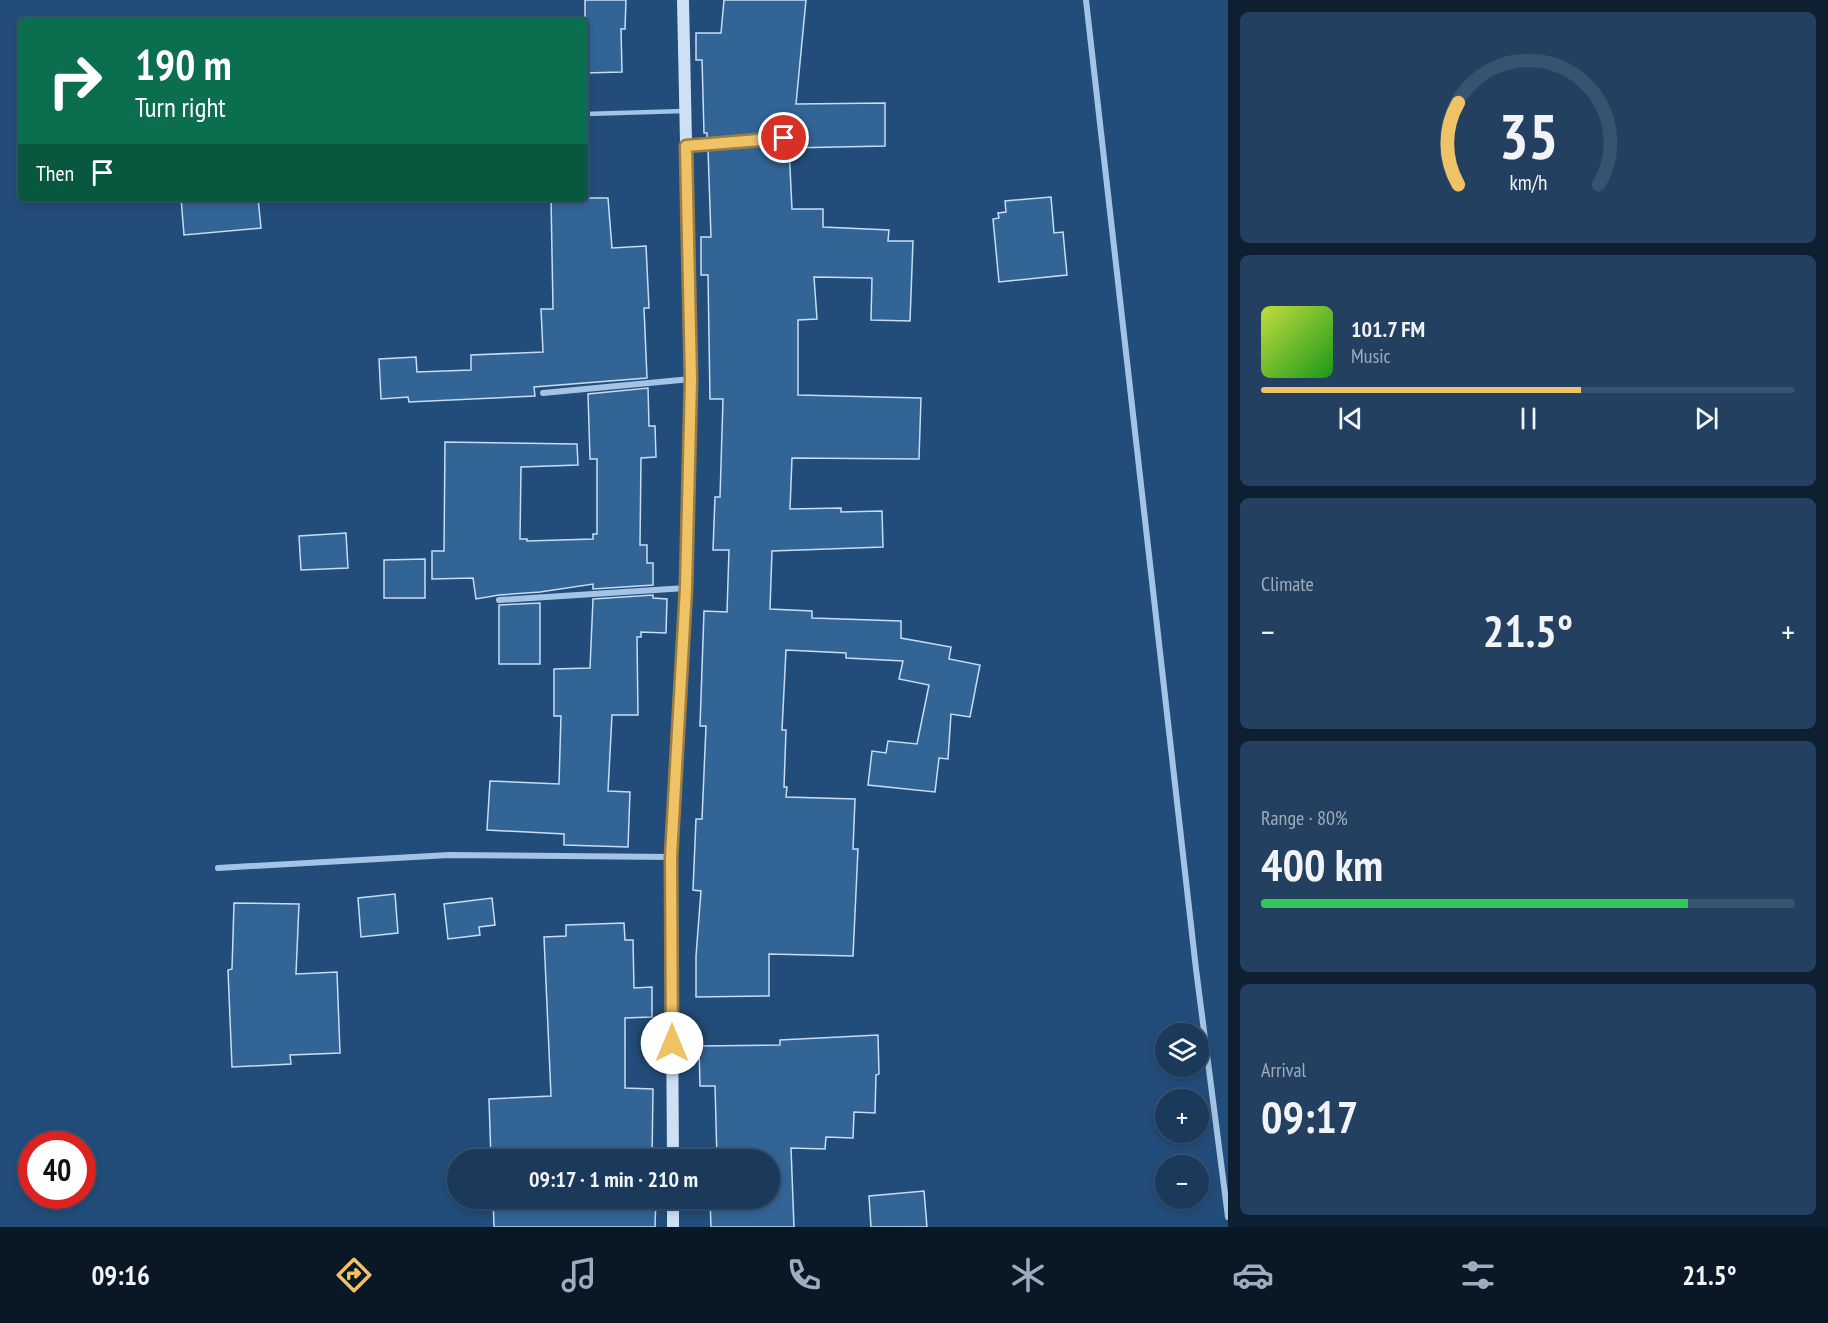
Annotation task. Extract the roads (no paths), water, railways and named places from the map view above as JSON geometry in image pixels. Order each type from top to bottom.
[{"type":"street","points":[[673,1149],[671,857],[686,588],[691,379],[683,0]]},
{"type":"street","points":[[1086,0],[1196,969],[1228,1217]]},
{"type":"street","points":[[543,393],[691,379]]},
{"type":"street","points":[[499,600],[686,588]]},
{"type":"street","points":[[218,868],[449,855],[671,857]]},
{"type":"street","points":[[673,1209],[673,1227]]},
{"type":"lane","points":[[588,114],[685,111]]},
{"type":"lane","points":[[686,146],[784,138]]}]
